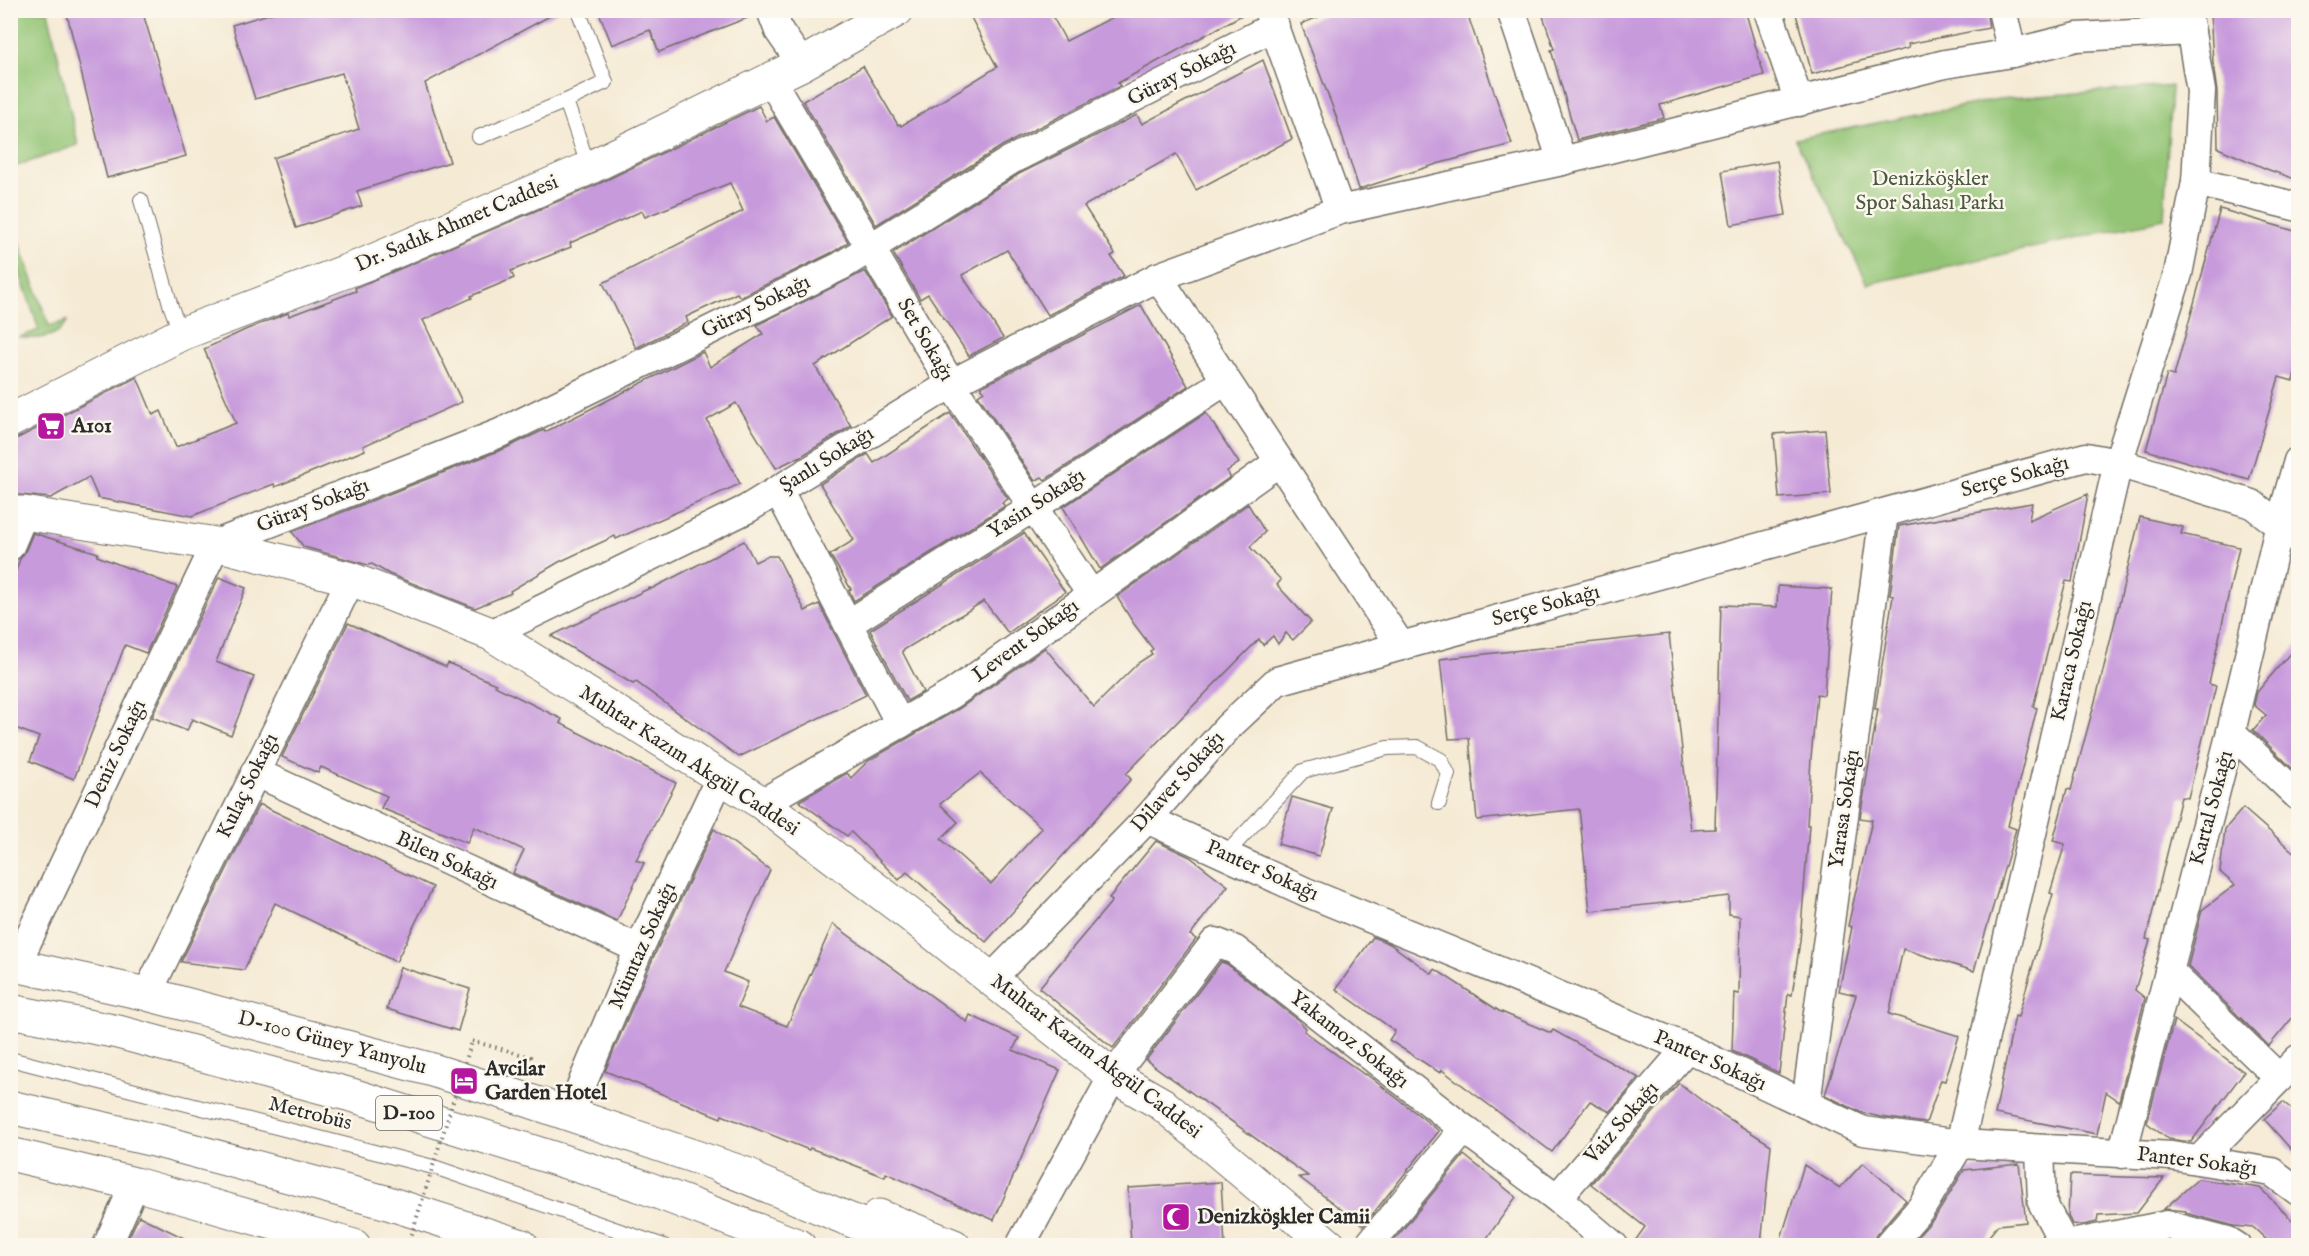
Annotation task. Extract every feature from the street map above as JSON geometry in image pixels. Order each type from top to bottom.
[{"type":"main road","name":"Dr. Sadık Ahmet Caddesi","points":[[10,421],[181,334],[368,263],[589,168],[771,80],[897,10]]},
{"type":"main road","name":"Muhtar Kazım Akgül Caddesi","points":[[17,513],[216,544],[351,579],[491,634],[762,803],[991,978],[1113,1076],[1162,1104],[1330,1245]]},
{"type":"main road","name":"D-100 Güney Yanyolu","points":[[14,965],[147,994],[429,1070],[569,1114],[722,1167],[883,1217],[954,1245]]},
{"type":"main road","name":"D-100","points":[[10,1011],[118,1032],[355,1096],[639,1185],[799,1245]]},
{"type":"main road","points":[[10,1107],[158,1141],[385,1202],[522,1245]]},
{"type":"main road","points":[[10,1154],[135,1184],[354,1245]]},
{"type":"main road","points":[[722,1167],[913,1245]]},
{"type":"street","points":[[771,10],[779,31],[802,64]]},
{"type":"street","points":[[1510,10],[1562,161]]},
{"type":"street","points":[[1768,10],[1799,102]]},
{"type":"street","points":[[2002,10],[2012,53]]},
{"type":"street","points":[[1272,18],[1340,210]]},
{"type":"street","name":"Güray Sokağı","points":[[216,544],[500,433],[841,266],[1011,160],[1272,18]]},
{"type":"street","name":"Şanlı Sokağı","points":[[491,634],[747,509],[951,384],[1158,277],[1340,210],[1562,161],[1945,64],[2012,53],[2077,37],[2189,21]]},
{"type":"street","name":"Karaca Sokağı","points":[[1888,1245],[1922,1207],[1960,1144],[2118,463],[2178,274],[2196,182],[2201,91],[2189,21]]},
{"type":"street","name":"Set Sokağı","points":[[771,80],[951,384],[1091,594]]},
{"type":"street","points":[[2196,182],[2298,207]]},
{"type":"street","points":[[1158,277],[1401,646]]},
{"type":"street","name":"Yasin Sokağı","points":[[848,624],[1034,507],[1225,381]]},
{"type":"street","name":"Serçe Sokağı","points":[[1401,646],[2086,457],[2118,463],[2252,504],[2289,532]]},
{"type":"street","name":"Kartal Sokağı","points":[[2122,1154],[2231,732],[2289,532],[2298,461]]},
{"type":"street","name":"Levent Sokağı","points":[[762,803],[952,694],[1279,462]]},
{"type":"street","points":[[778,490],[900,724]]},
{"type":"street","points":[[10,546],[17,513]]},
{"type":"street","name":"Yarasa Sokağı","points":[[1806,1104],[1884,513]]},
{"type":"street","name":"Deniz Sokağı","points":[[14,965],[216,544]]},
{"type":"street","name":"Kulaç Sokağı","points":[[147,994],[351,579]]},
{"type":"street","name":"Dilaver Sokağı","points":[[991,978],[1147,819],[1228,727],[1277,681],[1401,646]]},
{"type":"street","points":[[2231,732],[2298,796]]},
{"type":"street","name":"Bilen Sokağı","points":[[255,772],[639,949]]},
{"type":"street","name":"Mümtaz Sokağı","points":[[569,1114],[639,949],[720,778]]},
{"type":"street","name":"Panter Sokağı","points":[[1147,819],[1306,892],[1687,1048],[1863,1131],[1960,1144],[2199,1160],[2272,1172],[2298,1191]]},
{"type":"street","name":"Yakamoz Sokağı","points":[[1113,1076],[1215,942],[1234,950],[1464,1129],[1557,1198],[1614,1245]]},
{"type":"street","points":[[2169,971],[2289,1069],[2199,1160]]},
{"type":"street","name":"Vaiz Sokağı","points":[[1557,1198],[1687,1048]]},
{"type":"street","points":[[1020,1245],[1113,1076]]},
{"type":"street","points":[[1368,1245],[1464,1129]]},
{"type":"street","points":[[2040,1149],[2043,1202],[2064,1245],[2167,1225],[2236,1245]]},
{"type":"street","points":[[107,1245],[135,1184]]},
{"type":"lane","points":[[479,137],[567,101],[606,82],[578,10]]},
{"type":"lane","points":[[567,101],[589,168]]},
{"type":"lane","points":[[141,200],[171,307],[181,334]]},
{"type":"lane","points":[[1225,855],[1303,771],[1387,748],[1417,747],[1441,760],[1448,774],[1439,803]]},
{"type":"lane","name":"Metrobüs","points":[[10,1059],[437,1168],[664,1245]]},
{"type":"path","points":[[408,1245],[472,1041],[531,1057]]},
{"type":"green space","points":[[11,10],[48,11],[78,145],[11,168]]},
{"type":"green space","name":"Denizköşkler Spor Sahası Parkı","points":[[2171,86],[2164,219],[1868,284],[1795,139],[1999,99]]},
{"type":"green space","points":[[10,216],[49,326],[67,321],[64,327],[53,334],[33,338],[20,337],[39,330],[11,247]]},
{"type":"building","points":[[66,10],[142,10],[186,156],[107,178]]},
{"type":"building","points":[[282,10],[561,10],[425,83],[450,162],[357,191],[362,206],[296,228],[273,158],[359,129],[342,73],[255,99],[232,25]]},
{"type":"building","points":[[598,10],[755,10],[755,15],[659,52],[650,30],[612,45]]},
{"type":"building","points":[[967,10],[1049,10],[1066,41],[1127,10],[1251,10],[1118,83],[1120,86],[1002,146],[876,225],[803,101],[863,66],[898,125],[901,126],[997,67]]},
{"type":"building","points":[[1335,10],[1466,10],[1512,144],[1437,164],[1359,189],[1336,116],[1301,24]]},
{"type":"building","points":[[1541,10],[1745,10],[1764,75],[1660,105],[1664,118],[1577,140],[1551,50],[1554,49]]},
{"type":"building","points":[[1795,10],[1986,10],[1989,28],[1908,44],[1909,48],[1812,74]]},
{"type":"building","points":[[2210,10],[2298,10],[2298,180],[2218,148],[2217,92]]},
{"type":"building","points":[[1263,60],[1292,139],[1196,190],[1176,154],[1084,206],[1115,254],[1111,256],[1124,276],[1048,315],[1007,250],[962,275],[1003,338],[969,356],[928,294],[920,299],[893,253],[1019,174],[1137,115],[1142,124]]},
{"type":"building","points":[[759,106],[767,121],[774,117],[848,242],[833,252],[740,297],[737,293],[686,317],[688,322],[636,348],[603,283],[743,211],[730,183],[645,217],[642,211],[570,243],[571,247],[511,271],[514,278],[423,320],[462,402],[363,446],[365,450],[275,487],[274,484],[192,516],[98,498],[89,477],[51,498],[10,494],[10,439],[18,438],[137,377],[153,415],[161,411],[176,447],[236,423],[204,349],[288,313],[289,316],[356,291],[355,288],[596,185]]},
{"type":"building","points":[[1777,161],[1786,215],[1731,225],[1722,171]]},
{"type":"building","points":[[2220,209],[2298,232],[2298,360],[2293,381],[2279,377],[2249,480],[2146,450],[2167,374],[2174,376]]},
{"type":"building","points":[[865,271],[892,316],[815,366],[851,426],[803,455],[776,468],[736,403],[707,420],[740,484],[559,562],[510,591],[511,593],[475,608],[389,574],[372,564],[368,565],[304,547],[292,532],[506,448],[544,430],[545,432],[703,352],[710,367],[763,334],[757,325]]},
{"type":"building","points":[[1141,305],[1188,386],[1045,480],[1042,477],[1035,481],[978,395],[984,391],[981,387]]},
{"type":"building","points":[[950,413],[1008,499],[1002,503],[1005,506],[854,601],[849,590],[851,589],[830,555],[854,540],[820,484],[868,454],[874,463]]},
{"type":"building","points":[[1206,413],[1239,463],[1227,471],[1230,477],[1100,569],[1063,507]]},
{"type":"building","points":[[1825,430],[1831,494],[1779,498],[1774,434]]},
{"type":"building","points":[[2088,494],[2072,582],[2066,581],[2033,707],[2037,708],[2008,826],[2016,829],[1974,971],[1903,949],[1889,1014],[1959,1036],[1945,1081],[1941,1080],[1926,1123],[1860,1112],[1825,1095],[1856,995],[1839,991],[1852,927],[1848,926],[1872,820],[1860,818],[1878,709],[1875,709],[1893,596],[1890,595],[1899,526],[2032,503],[2029,520]]},
{"type":"building","points":[[1248,504],[1265,532],[1250,547],[1281,580],[1277,585],[1311,622],[1293,640],[1286,633],[1278,644],[1273,636],[1263,645],[1259,639],[1126,774],[1131,779],[986,942],[907,872],[899,880],[851,832],[847,836],[799,801],[847,773],[851,778],[868,761],[960,708],[1045,648],[1094,707],[1138,663],[1152,654],[1150,651],[1153,649],[1117,597]],"holes":[[[980,773],[1042,828],[991,884],[941,839],[958,822],[940,804]]]},
{"type":"building","points":[[2140,517],[2183,527],[2181,534],[2239,547],[2209,684],[2216,686],[2188,798],[2181,797],[2146,939],[2150,940],[2135,990],[2145,998],[2119,1101],[2106,1092],[2097,1134],[1995,1114],[2015,1016],[2018,1017],[2065,844],[2053,841],[2067,789],[2071,790],[2101,679]]},
{"type":"building","points":[[33,533],[98,553],[97,556],[177,587],[146,653],[125,645],[74,779],[30,761],[39,737],[10,726],[10,588],[20,559]]},
{"type":"building","points":[[1024,533],[1065,592],[1008,633],[984,601],[902,651],[923,692],[907,701],[870,630]]},
{"type":"building","points":[[744,541],[755,562],[767,556],[777,556],[805,611],[819,604],[866,695],[739,757],[636,682],[633,684],[551,636],[651,589]]},
{"type":"building","points":[[219,577],[246,588],[216,662],[254,677],[231,735],[192,719],[187,731],[152,717]]},
{"type":"building","points":[[1778,586],[1832,589],[1824,695],[1817,694],[1811,758],[1807,825],[1809,825],[1800,941],[1792,995],[1788,994],[1779,1073],[1732,1051],[1734,993],[1739,994],[1740,916],[1729,914],[1729,896],[1590,911],[1579,809],[1477,820],[1469,738],[1449,739],[1440,659],[1669,634],[1691,830],[1715,829],[1721,605],[1777,607]]},
{"type":"building","points":[[348,623],[446,667],[448,663],[496,684],[495,686],[562,719],[560,723],[676,783],[636,860],[644,863],[617,921],[513,873],[524,850],[474,827],[467,843],[381,808],[387,796],[321,767],[318,773],[282,757]]},
{"type":"building","points":[[2298,644],[2298,774],[2253,730],[2266,715],[2254,705],[2257,692]]},
{"type":"building","points":[[1292,797],[1333,809],[1319,856],[1278,844]]},
{"type":"building","points":[[259,804],[433,887],[396,962],[275,903],[244,970],[181,962]]},
{"type":"building","points":[[2243,808],[2298,856],[2298,1011],[2269,1046],[2188,966],[2202,910],[2235,885],[2220,872],[2225,829]]},
{"type":"building","points":[[714,829],[770,870],[724,972],[748,982],[738,1007],[787,1026],[833,924],[967,1022],[970,1015],[1019,1038],[1013,1050],[1060,1070],[994,1220],[886,1173],[885,1177],[810,1148],[809,1150],[722,1115],[721,1118],[605,1071],[654,956]]},
{"type":"building","points":[[1156,841],[1190,857],[1228,886],[1190,935],[1196,939],[1113,1048],[1039,988],[1112,901],[1109,898]]},
{"type":"building","points":[[1373,937],[1390,944],[1432,974],[1435,969],[1499,1011],[1551,1033],[1553,1030],[1639,1078],[1610,1112],[1590,1101],[1552,1152],[1442,1070],[1440,1073],[1389,1040],[1395,1031],[1336,989]]},
{"type":"building","points":[[1221,962],[1227,964],[1298,1020],[1306,1028],[1304,1031],[1366,1074],[1439,1131],[1363,1226],[1299,1177],[1308,1176],[1146,1060]]},
{"type":"building","points":[[400,967],[470,989],[458,1031],[387,1009]]},
{"type":"building","points":[[2174,1020],[2244,1072],[2191,1142],[2168,1139],[2147,1123]]},
{"type":"building","points":[[1679,1083],[1710,1107],[1771,1145],[1761,1245],[1632,1245],[1645,1227],[1591,1184]]},
{"type":"building","points":[[2283,1102],[2298,1114],[2298,1157],[2264,1119]]},
{"type":"building","points":[[1464,1155],[1516,1197],[1482,1245],[1390,1245]]},
{"type":"building","points":[[1863,1163],[1906,1200],[1876,1235],[1872,1245],[1779,1245],[1804,1165],[1840,1188]]},
{"type":"building","points":[[2019,1164],[2026,1222],[1998,1225],[1982,1245],[1910,1245],[1936,1216],[1964,1170]]},
{"type":"building","points":[[2070,1175],[2164,1178],[2137,1213],[2098,1215],[2097,1222],[2083,1225],[2072,1224],[2068,1216]]},
{"type":"building","points":[[2198,1179],[2260,1188],[2298,1226],[2298,1245],[2272,1245],[2254,1228],[2234,1226],[2186,1213],[2186,1211],[2164,1209]]},
{"type":"building","name":"Denizköşkler Camii","points":[[1221,1182],[1225,1245],[1131,1245],[1128,1188]]},
{"type":"building","points":[[139,1216],[198,1245],[125,1245]]},
{"type":"place","name":"A101","points":[[51,426]]},
{"type":"place","name":"Avcilar Garden Hotel","points":[[464,1081]]},
{"type":"place","name":"Denizköşkler Camii","points":[[1176,1217]]}]
